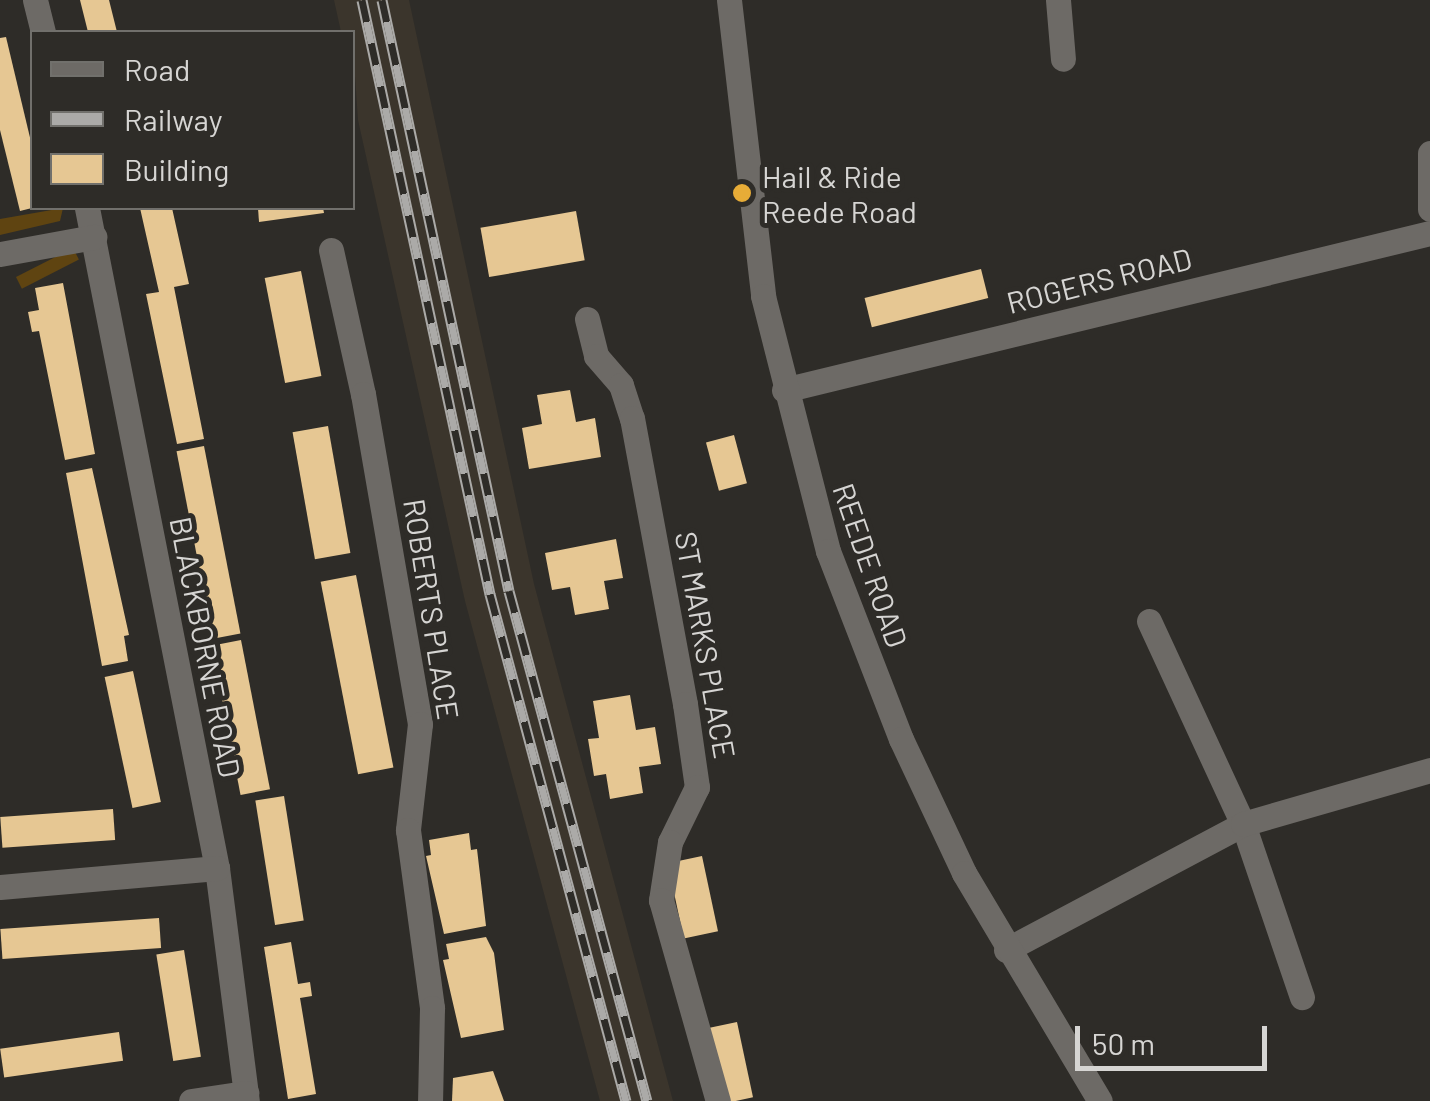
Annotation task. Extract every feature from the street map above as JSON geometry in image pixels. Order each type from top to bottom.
[{"type":"street","points":[[35,0],[43,30]]},
{"type":"street","name":"REEDE ROAD","points":[[729,0],[748,199],[784,390],[828,551],[930,803],[1006,950],[1100,1101]]},
{"type":"street","points":[[1058,0],[1063,59]]},
{"type":"street","points":[[1430,153],[1430,209]]},
{"type":"street","name":"BLACKBORNE ROAD","points":[[87,210],[217,868],[246,1097]]},
{"type":"street","name":"ROGERS ROAD","points":[[784,390],[1430,234]]},
{"type":"street","points":[[0,254],[94,237]]},
{"type":"street","name":"ROBERTS PLACE","points":[[331,250],[364,394],[420,724],[408,830],[432,1008],[430,1101]]},
{"type":"street","name":"ST MARKS PLACE","points":[[587,319],[596,356],[621,385],[632,418],[685,704],[698,787],[670,842],[662,900],[718,1101]]},
{"type":"street","points":[[1149,621],[1244,824],[1302,997]]},
{"type":"street","points":[[1006,950],[1244,824],[1430,770]]},
{"type":"street","points":[[0,887],[217,868]]},
{"type":"street","points":[[191,1101],[246,1097]]},
{"type":"shaded area","points":[[334,0],[409,0],[534,584],[673,1101],[600,1101],[465,601],[358,120],[355,30],[341,30]]},
{"type":"shaded area","points":[[63,210],[60,221],[0,235],[0,219]]},
{"type":"shaded area","points":[[73,248],[79,260],[22,289],[16,277]]},
{"type":"building","points":[[80,0],[109,0],[116,30],[88,30]]},
{"type":"building","points":[[6,37],[30,138],[30,208],[20,211],[0,130],[0,38]]},
{"type":"building","points":[[140,210],[172,210],[189,284],[174,287],[204,439],[177,444],[146,294],[159,292]]},
{"type":"building","points":[[258,210],[324,213],[259,222]]},
{"type":"building","points":[[576,211],[585,260],[489,277],[480,228]]},
{"type":"building","points":[[981,269],[988,298],[872,327],[865,298]]},
{"type":"building","points":[[301,271],[321,376],[285,383],[265,278]]},
{"type":"building","points":[[63,283],[95,454],[65,460],[39,331],[32,332],[28,312],[39,310],[35,288]]},
{"type":"building","points":[[570,390],[576,422],[595,418],[601,457],[529,469],[522,428],[542,424],[537,395]]},
{"type":"building","points":[[328,426],[350,553],[315,559],[293,432]]},
{"type":"building","points":[[734,435],[747,483],[719,491],[706,443]]},
{"type":"building","points":[[204,446],[240,633],[213,639],[177,451]]},
{"type":"building","points":[[92,468],[129,635],[124,636],[128,661],[102,666],[66,473]]},
{"type":"building","points":[[616,539],[623,578],[604,581],[609,609],[575,615],[570,587],[552,590],[545,553]]},
{"type":"building","points":[[356,575],[393,767],[358,774],[321,582]]},
{"type":"building","points":[[241,640],[270,789],[241,795],[212,646]]},
{"type":"building","points":[[133,671],[161,802],[132,808],[105,677]]},
{"type":"building","points":[[630,695],[636,730],[655,727],[661,764],[639,767],[643,793],[610,799],[606,774],[594,776],[588,739],[599,738],[593,701]]},
{"type":"building","points":[[284,796],[304,920],[275,925],[255,801]]},
{"type":"building","points":[[113,809],[115,840],[2,848],[0,817]]},
{"type":"building","points":[[469,833],[471,850],[477,849],[486,926],[444,934],[426,856],[431,855],[429,840]]},
{"type":"building","points":[[702,856],[718,931],[684,939],[668,863]]},
{"type":"building","points":[[159,918],[161,948],[2,959],[0,929]]},
{"type":"building","points":[[486,937],[494,953],[504,1030],[461,1038],[443,960],[449,959],[446,944]]},
{"type":"building","points":[[291,942],[298,984],[310,982],[312,996],[300,998],[316,1094],[288,1099],[264,947]]},
{"type":"building","points":[[184,950],[201,1057],[173,1061],[156,954]]},
{"type":"building","points":[[737,1022],[753,1097],[719,1101],[704,1029]]},
{"type":"building","points":[[119,1032],[123,1061],[4,1077],[0,1049]]},
{"type":"building","points":[[493,1071],[504,1101],[452,1101],[453,1078]]},
{"type":"railway","points":[[362,0],[490,594],[626,1101]]},
{"type":"railway","points":[[382,0],[509,591],[647,1101]]},
{"type":"place","name":"Hail & Ride Reede Road","points":[[742,193]]}]
